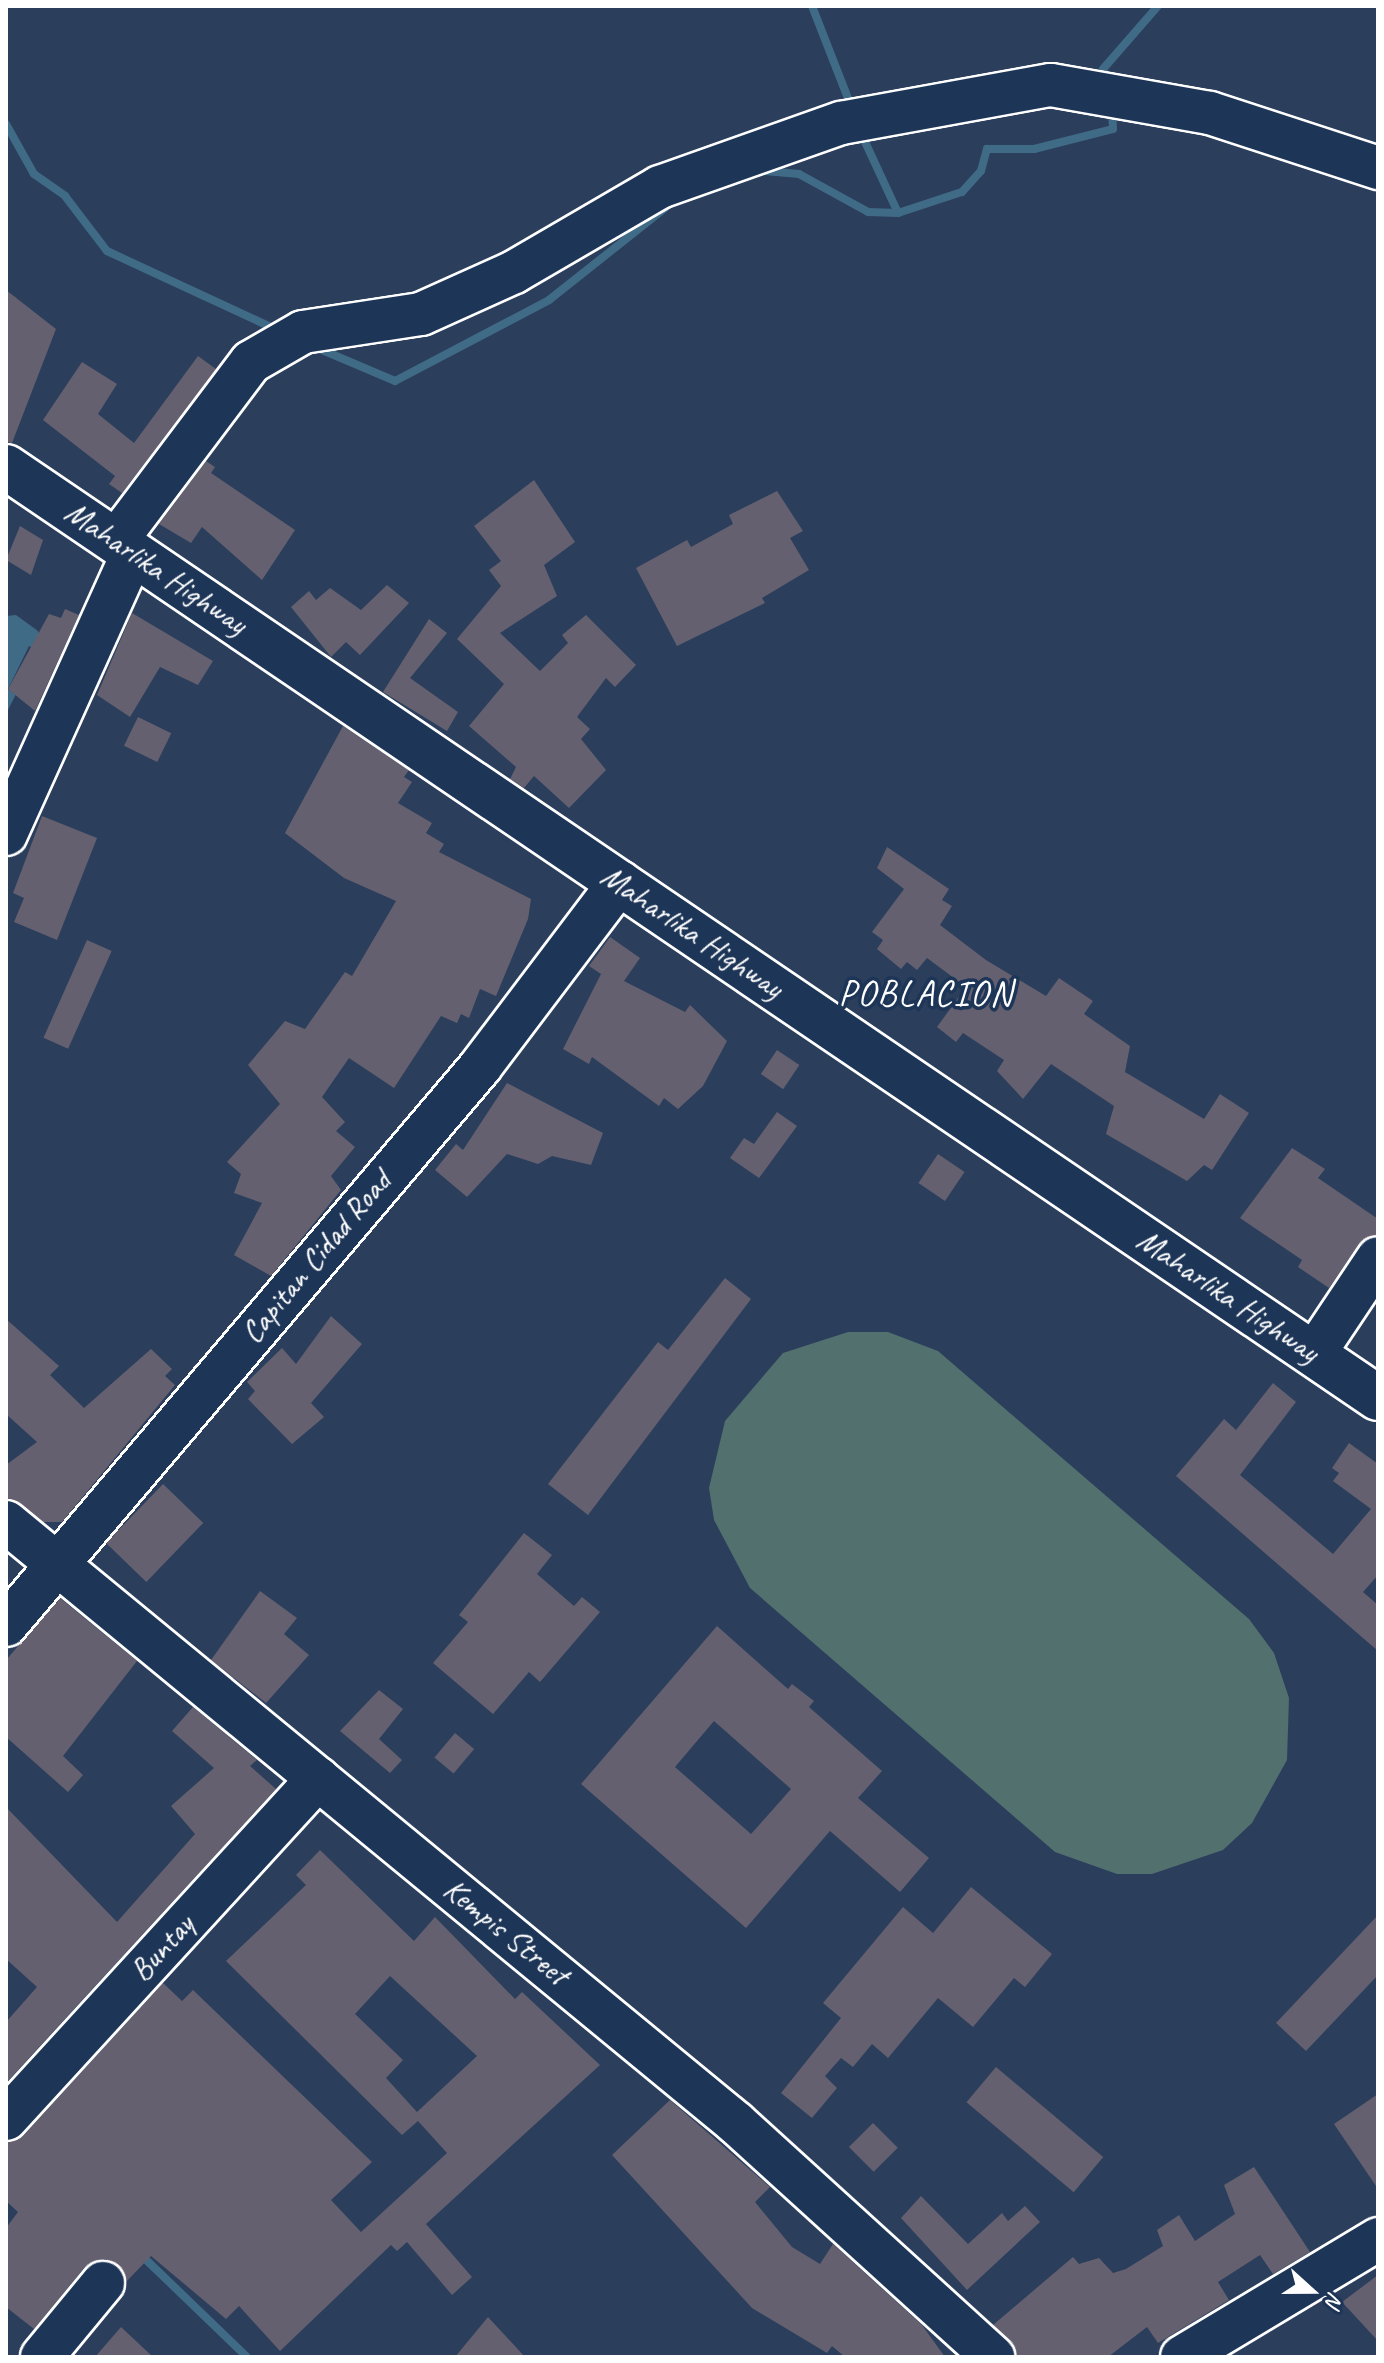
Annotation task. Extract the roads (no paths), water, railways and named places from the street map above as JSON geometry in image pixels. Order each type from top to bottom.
[{"type":"highway","name":"Maharlika Highway","points":[[6,467],[1378,1398]]},
{"type":"street","points":[[6,834],[125,547],[251,362],[290,339],[421,314],[514,272],[660,187],[841,123],[1051,85],[1210,113],[1378,168]]},
{"type":"street","name":"Capitan Cidad Road","points":[[6,1625],[59,1568],[327,1240],[480,1067],[620,882]]},
{"type":"street","points":[[1314,1354],[1378,1258]]},
{"type":"street","name":"Kempis Street","points":[[6,1522],[736,2123],[993,2357]]},
{"type":"street","name":"Buntay","points":[[6,2119],[318,1778]]},
{"type":"street","points":[[1182,2357],[1378,2239]]},
{"type":"street","points":[[42,2357],[103,2283]]},
{"type":"water","points":[[16,615],[38,631],[47,654],[29,646],[8,689],[16,694],[6,714],[6,616]]},
{"type":"waterway","points":[[812,6],[853,111]]},
{"type":"waterway","points":[[1106,83],[1103,69],[1158,6]]},
{"type":"waterway","points":[[755,170],[799,174],[868,212],[898,213],[962,192],[981,171],[987,149],[1034,149],[1113,129],[1112,108]]},
{"type":"waterway","points":[[6,124],[34,174],[65,196],[107,251],[277,330]]},
{"type":"waterway","points":[[860,131],[898,213]]},
{"type":"waterway","points":[[315,347],[395,381],[549,300],[665,208]]},
{"type":"waterway","points":[[139,2253],[247,2357]]},
{"type":"district","name":"POBLACION","points":[[926,994]]}]
